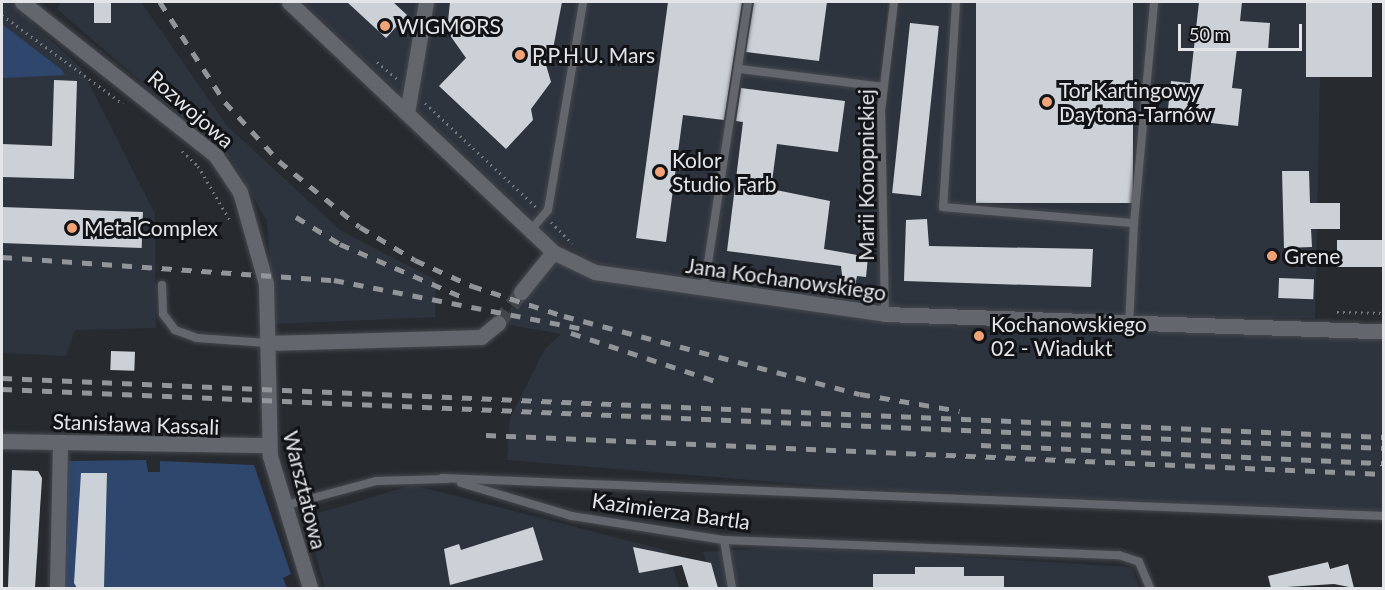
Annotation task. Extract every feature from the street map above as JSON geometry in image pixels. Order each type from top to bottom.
[{"type":"street","name":"Jana Kochanowskiego","points":[[289,2],[552,252],[595,272],[885,314],[1129,325],[1383,331]]},
{"type":"street","points":[[407,113],[426,2]]},
{"type":"street","name":"Rozwojowa","points":[[28,3],[127,81],[228,171],[253,221],[263,264],[266,365]]},
{"type":"street","points":[[521,292],[552,252]]},
{"type":"street","points":[[267,343],[481,337],[498,322]]},
{"type":"street","name":"Warsztatowa","points":[[266,365],[269,445],[283,506],[310,588]]},
{"type":"street","name":"Stanisława Kassali","points":[[2,441],[269,445]]},
{"type":"street","points":[[57,588],[60,442]]},
{"type":"lane","points":[[531,231],[544,215],[583,2]]},
{"type":"lane","points":[[704,289],[740,69],[748,2]]},
{"type":"lane","name":"Marii Konopnickiej","points":[[885,314],[884,87],[894,2]]},
{"type":"lane","points":[[956,2],[943,207],[1134,223]]},
{"type":"lane","points":[[1129,325],[1134,223],[1154,2]]},
{"type":"lane","points":[[740,69],[884,87]]},
{"type":"lane","points":[[162,285],[163,314],[175,330],[215,340],[267,343]]},
{"type":"lane","points":[[442,478],[1383,516]]},
{"type":"lane","name":"Kazimierza Bartla","points":[[283,506],[376,481],[442,478],[572,516],[724,540],[1134,557],[1150,588]]},
{"type":"lane","points":[[724,540],[732,588]]},
{"type":"path","points":[[2,15],[125,105]]},
{"type":"path","points":[[370,55],[575,245]]},
{"type":"path","points":[[176,145],[198,166],[228,216]]},
{"type":"path","points":[[1329,312],[1383,313]]},
{"type":"shaded area","points":[[2,2],[34,2],[33,24],[81,68],[155,214],[156,328],[75,330],[66,356],[2,353]]},
{"type":"shaded area","points":[[61,2],[141,2],[227,126],[341,231],[436,280],[435,317],[274,324],[267,221],[231,159],[57,9]]},
{"type":"shaded area","points":[[303,2],[886,2],[874,109],[880,306],[599,264],[556,242]]},
{"type":"shaded area","points":[[901,2],[1327,2],[1321,25],[1315,318],[1124,317],[890,306],[888,109]]},
{"type":"shaded area","points":[[2,24],[62,70],[65,75],[2,78]]},
{"type":"shaded area","points":[[554,258],[1000,334],[1073,328],[1383,337],[1383,512],[849,488],[507,460],[510,418],[545,349],[561,334],[498,323]]},
{"type":"shaded area","points":[[146,460],[148,472],[160,472],[160,461],[254,465],[291,574],[283,578],[287,588],[65,588],[68,461]]},
{"type":"shaded area","points":[[413,485],[668,551],[679,588],[325,588],[305,517]]},
{"type":"shaded area","points":[[791,547],[1131,567],[1140,588],[714,588],[703,552]]},
{"type":"building","points":[[94,2],[111,2],[111,23],[94,23]]},
{"type":"building","name":"WIGMORS","points":[[347,2],[393,2],[407,15],[386,38]]},
{"type":"building","points":[[450,2],[562,2],[553,49],[544,58],[551,82],[531,109],[533,120],[506,149],[439,86],[466,58],[447,31]]},
{"type":"building","name":"Kolor Studio Farb","points":[[668,2],[742,2],[724,120],[683,115],[666,242],[636,238]]},
{"type":"building","points":[[754,2],[827,2],[819,61],[746,52]]},
{"type":"building","name":"Tor Kartingowy Daytona-Tarnów","points":[[976,2],[1133,2],[1133,203],[976,203]]},
{"type":"building","points":[[1199,2],[1242,2],[1240,21],[1270,23],[1268,51],[1237,48],[1232,88],[1242,89],[1238,126],[1167,118],[1171,81],[1190,83]]},
{"type":"building","points":[[1306,2],[1372,2],[1372,77],[1306,77]]},
{"type":"building","points":[[910,23],[939,26],[921,196],[892,193]]},
{"type":"building","points":[[54,80],[77,81],[74,179],[2,177],[2,144],[52,146]]},
{"type":"building","points":[[741,88],[845,101],[838,152],[777,144],[771,189],[830,201],[824,249],[868,257],[866,277],[857,276],[855,286],[843,285],[841,266],[727,251],[743,122],[736,121]]},
{"type":"building","points":[[1282,171],[1309,171],[1310,203],[1340,203],[1340,229],[1311,229],[1312,247],[1284,248]]},
{"type":"building","name":"MetalComplex","points":[[2,207],[143,212],[142,248],[2,243]]},
{"type":"building","points":[[927,219],[929,246],[1093,249],[1091,287],[904,281],[906,220]]},
{"type":"building","points":[[1337,240],[1383,240],[1383,267],[1337,267]]},
{"type":"building","points":[[1279,278],[1314,279],[1313,299],[1278,298]]},
{"type":"building","points":[[111,351],[135,352],[134,371],[110,370]]},
{"type":"building","points":[[12,470],[38,471],[42,478],[35,588],[8,587]]},
{"type":"building","points":[[81,473],[107,473],[104,588],[77,588],[74,583]]},
{"type":"building","points":[[533,527],[543,560],[450,585],[444,549],[459,544],[461,550]]},
{"type":"building","points":[[633,547],[711,563],[718,588],[689,588],[682,565],[639,573]]},
{"type":"building","points":[[1328,562],[1330,569],[1348,564],[1354,588],[1334,584],[1271,588],[1268,576]]},
{"type":"building","points":[[915,567],[964,567],[964,576],[1004,576],[1004,588],[873,588],[873,574],[915,574]]},
{"type":"tunnel","points":[[498,323],[521,292]]},
{"type":"railway","points":[[160,2],[225,102],[279,161],[360,227],[415,260],[472,286],[564,316],[860,394],[960,411]]},
{"type":"railway","points":[[296,217],[340,244],[465,298]]},
{"type":"railway","points":[[2,257],[334,280],[583,329]]},
{"type":"railway","points":[[571,333],[721,383]]},
{"type":"railway","points":[[2,378],[1384,437]]},
{"type":"railway","points":[[2,389],[1384,448]]},
{"type":"railway","points":[[486,435],[1384,474]]},
{"type":"railway","points":[[981,445],[1384,463]]},
{"type":"place","name":"WIGMORS","points":[[385,26]]},
{"type":"place","name":"P.P.H.U. Mars","points":[[520,55]]},
{"type":"place","name":"Tor Kartingowy Daytona-Tarnów","points":[[1047,102]]},
{"type":"place","name":"Kolor Studio Farb","points":[[660,172]]},
{"type":"place","name":"MetalComplex","points":[[72,228]]},
{"type":"place","name":"Grene","points":[[1272,256]]},
{"type":"place","name":"Kochanowskiego 02 - Wiadukt","points":[[979,336]]}]
